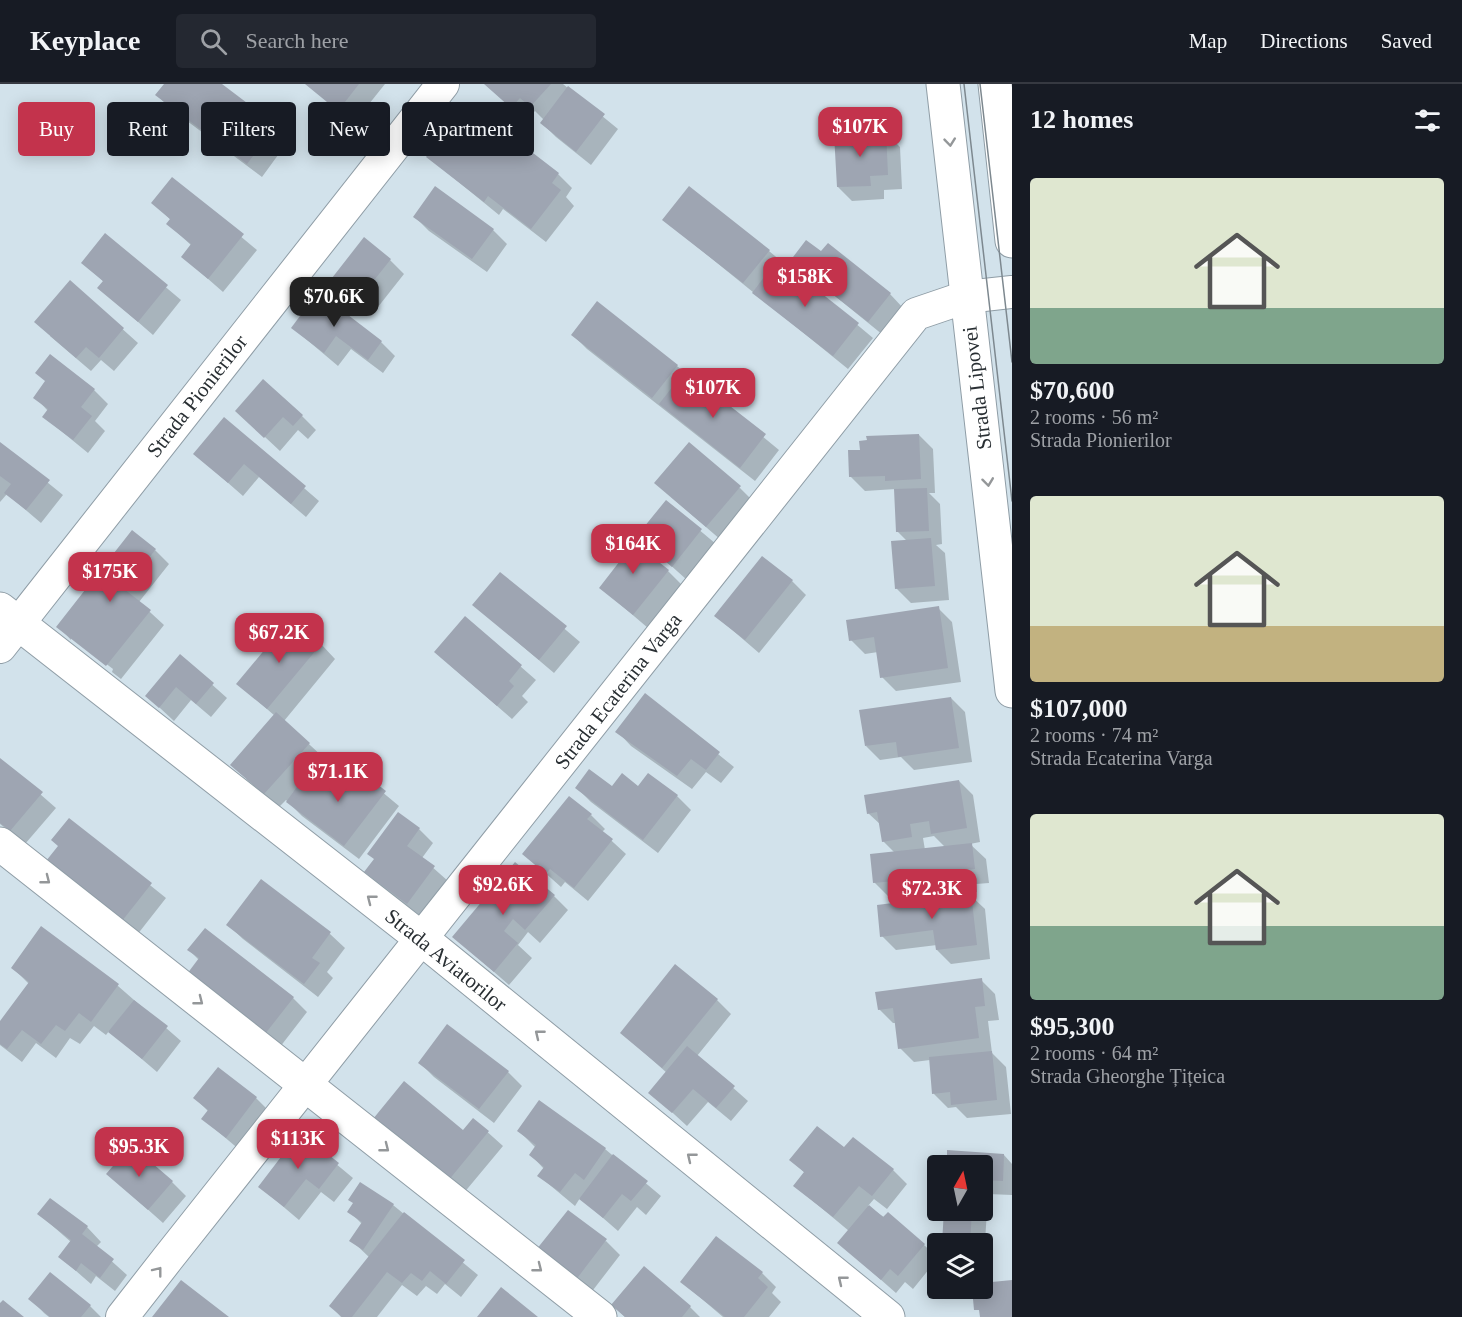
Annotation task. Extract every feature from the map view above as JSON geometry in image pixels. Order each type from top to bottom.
[{"type":"street","name":"Strada Pionierilor","points":[[6,626],[443,84]]},
{"type":"street","name":"Strada Lipovei","points":[[943,84],[1012,691]]},
{"type":"street","points":[[995,84],[1012,241]]},
{"type":"street","name":"Strada Ecaterina Varga","points":[[122,1317],[304,1083],[422,939],[916,314],[966,297],[1012,292]]},
{"type":"street","name":"Strada Aviatorilor","points":[[6,626],[422,939],[888,1317]]},
{"type":"street","points":[[0,844],[600,1317]]},
{"type":"building","points":[[164,84],[222,84],[246,102],[201,102],[201,130],[189,120],[189,102],[164,102],[155,95]]},
{"type":"building","points":[[305,84],[359,84],[345,102],[327,102]]},
{"type":"building","points":[[484,84],[551,84],[534,103],[524,102],[520,98],[516,102],[504,102]]},
{"type":"building","points":[[568,86],[605,114],[576,152],[540,123]]},
{"type":"building","points":[[886,131],[888,175],[870,176],[871,186],[837,187],[834,134]]},
{"type":"building","points":[[534,154],[559,173],[552,183],[561,190],[531,229],[488,196],[484,202],[426,157],[534,156]]},
{"type":"building","points":[[236,156],[253,156],[247,164]]},
{"type":"building","points":[[172,177],[244,234],[208,279],[181,257],[191,244],[166,224],[170,219],[151,203]]},
{"type":"building","points":[[435,186],[494,229],[472,259],[413,217]]},
{"type":"building","points":[[689,186],[770,250],[743,283],[662,220]]},
{"type":"building","points":[[105,233],[168,285],[138,322],[97,288],[103,281],[81,263]]},
{"type":"building","points":[[364,237],[391,259],[359,299],[332,278]]},
{"type":"building","points":[[806,240],[821,251],[828,243],[891,293],[868,322],[790,261]]},
{"type":"building","points":[[778,259],[859,323],[833,356],[752,293]]},
{"type":"building","points":[[70,280],[124,328],[99,358],[86,347],[76,358],[34,322]]},
{"type":"building","points":[[318,292],[382,341],[368,360],[336,336],[324,353],[291,328]]},
{"type":"building","points":[[597,301],[678,365],[652,398],[571,335]]},
{"type":"building","points":[[50,354],[95,389],[81,407],[92,416],[73,440],[42,417],[48,409],[33,398],[45,381],[35,373]]},
{"type":"building","points":[[685,371],[766,434],[740,468],[659,404]]},
{"type":"building","points":[[263,379],[303,415],[293,426],[283,417],[264,438],[235,411]]},
{"type":"building","points":[[224,417],[306,486],[291,504],[244,464],[228,483],[193,454]]},
{"type":"building","points":[[919,434],[921,479],[885,481],[885,476],[849,477],[848,450],[860,450],[859,441],[867,440],[866,436]]},
{"type":"building","points":[[0,442],[50,480],[26,510],[4,493],[11,484],[0,476]]},
{"type":"building","points":[[689,442],[741,486],[706,527],[654,483]]},
{"type":"building","points":[[927,488],[929,531],[896,532],[894,489]]},
{"type":"building","points":[[666,500],[702,529],[672,567],[646,545],[654,535],[644,527]]},
{"type":"building","points":[[132,530],[156,549],[124,589],[151,610],[106,666],[56,627]]},
{"type":"building","points":[[621,532],[669,570],[633,615],[599,588],[623,557],[609,546]]},
{"type":"building","points":[[931,538],[935,586],[895,589],[891,541]]},
{"type":"building","points":[[762,556],[793,580],[745,640],[714,616]]},
{"type":"building","points":[[500,572],[567,626],[539,660],[472,605]]},
{"type":"building","points":[[939,606],[948,668],[880,678],[874,637],[849,641],[846,620]]},
{"type":"building","points":[[465,616],[522,665],[509,681],[514,686],[497,706],[434,652]]},
{"type":"building","points":[[291,618],[322,643],[267,709],[236,684]]},
{"type":"building","points":[[180,654],[214,683],[196,704],[176,687],[159,708],[145,696]]},
{"type":"building","points":[[645,693],[720,752],[706,770],[691,759],[677,776],[615,732]]},
{"type":"building","points":[[951,697],[959,748],[898,757],[896,742],[865,746],[859,710]]},
{"type":"building","points":[[276,712],[310,743],[264,794],[230,765]]},
{"type":"building","points":[[0,758],[43,792],[10,831],[0,823]]},
{"type":"building","points":[[351,764],[386,791],[344,846],[286,802],[299,784],[303,787],[313,775],[331,789]]},
{"type":"building","points":[[589,769],[612,786],[622,773],[638,786],[648,773],[678,795],[643,840],[575,788]]},
{"type":"building","points":[[959,780],[967,828],[931,834],[929,821],[910,824],[912,837],[882,842],[877,812],[867,814],[864,795]]},
{"type":"building","points":[[569,796],[592,814],[587,819],[613,839],[574,888],[550,869],[546,874],[522,854]]},
{"type":"building","points":[[398,812],[420,828],[407,846],[435,866],[407,904],[364,872],[374,859],[367,854]]},
{"type":"building","points":[[69,818],[152,883],[122,921],[46,861],[58,846],[51,840]]},
{"type":"building","points":[[972,843],[975,869],[962,870],[963,878],[952,879],[953,887],[928,889],[927,878],[873,883],[870,854]]},
{"type":"building","points":[[515,862],[555,895],[525,930],[513,919],[504,931],[518,943],[494,972],[452,937]]},
{"type":"building","points":[[261,879],[331,932],[312,958],[320,963],[304,984],[226,925]]},
{"type":"building","points":[[971,893],[977,945],[936,950],[933,930],[880,937],[877,905]]},
{"type":"building","points":[[41,926],[119,984],[91,1022],[79,1013],[65,1031],[56,1025],[41,1044],[22,1030],[7,1049],[0,1044],[0,1021],[29,982],[11,968]]},
{"type":"building","points":[[205,928],[294,997],[265,1034],[187,974],[199,958],[187,950]]},
{"type":"building","points":[[675,964],[718,999],[662,1068],[620,1033]]},
{"type":"building","points":[[982,978],[985,1006],[975,1007],[979,1038],[898,1049],[893,1008],[878,1010],[875,992]]},
{"type":"building","points":[[134,1000],[168,1026],[142,1059],[108,1032]]},
{"type":"building","points":[[447,1024],[509,1071],[479,1109],[418,1063]]},
{"type":"building","points":[[687,1046],[735,1086],[716,1108],[693,1089],[672,1113],[648,1093]]},
{"type":"building","points":[[992,1051],[997,1100],[951,1105],[950,1092],[932,1094],[929,1057]]},
{"type":"building","points":[[218,1067],[257,1097],[226,1138],[201,1119],[208,1110],[193,1098]]},
{"type":"building","points":[[404,1081],[463,1130],[473,1118],[489,1131],[448,1181],[373,1119]]},
{"type":"building","points":[[539,1100],[606,1148],[584,1180],[575,1173],[560,1192],[537,1176],[544,1167],[529,1155],[536,1145],[517,1131]]},
{"type":"building","points":[[817,1126],[844,1147],[853,1137],[894,1169],[872,1196],[859,1186],[833,1217],[793,1186],[804,1172],[789,1160]]},
{"type":"building","points":[[300,1132],[339,1163],[319,1189],[306,1179],[284,1207],[258,1187]]},
{"type":"building","points":[[131,1145],[173,1181],[148,1210],[106,1174]]},
{"type":"building","points":[[947,1150],[1004,1154],[1003,1181],[993,1181],[993,1155],[947,1155]]},
{"type":"building","points":[[613,1154],[648,1181],[631,1201],[622,1194],[603,1218],[579,1199]]},
{"type":"building","points":[[360,1182],[394,1204],[363,1250],[349,1241],[362,1222],[347,1212],[353,1203],[348,1200]]},
{"type":"building","points":[[50,1198],[88,1226],[82,1234],[114,1259],[100,1278],[81,1263],[76,1271],[58,1257],[71,1240],[37,1214]]},
{"type":"building","points":[[869,1205],[883,1217],[888,1212],[925,1244],[898,1276],[890,1269],[881,1280],[837,1243]]},
{"type":"building","points":[[568,1210],[607,1239],[575,1281],[536,1250]]},
{"type":"building","points":[[404,1212],[465,1260],[446,1284],[430,1271],[422,1281],[411,1273],[402,1283],[387,1272],[352,1317],[342,1317],[329,1306]]},
{"type":"building","points":[[943,1221],[971,1221],[971,1233],[943,1233]]},
{"type":"building","points":[[716,1236],[763,1272],[758,1278],[768,1287],[744,1317],[725,1317],[680,1282]]},
{"type":"building","points":[[644,1266],[691,1306],[682,1317],[625,1317],[611,1305]]},
{"type":"building","points":[[50,1272],[91,1305],[81,1317],[50,1317],[28,1299]]},
{"type":"building","points":[[181,1280],[229,1317],[152,1317]]},
{"type":"building","points":[[1012,1280],[1012,1317],[980,1317],[979,1310],[974,1310],[973,1299],[993,1299],[993,1282]]},
{"type":"building","points":[[501,1287],[538,1317],[477,1317]]},
{"type":"building","points":[[3,1300],[24,1317],[0,1317],[0,1303]]},
{"type":"tram line","points":[[964,84],[1012,501]]},
{"type":"tram line","points":[[980,84],[1012,362]]}]
